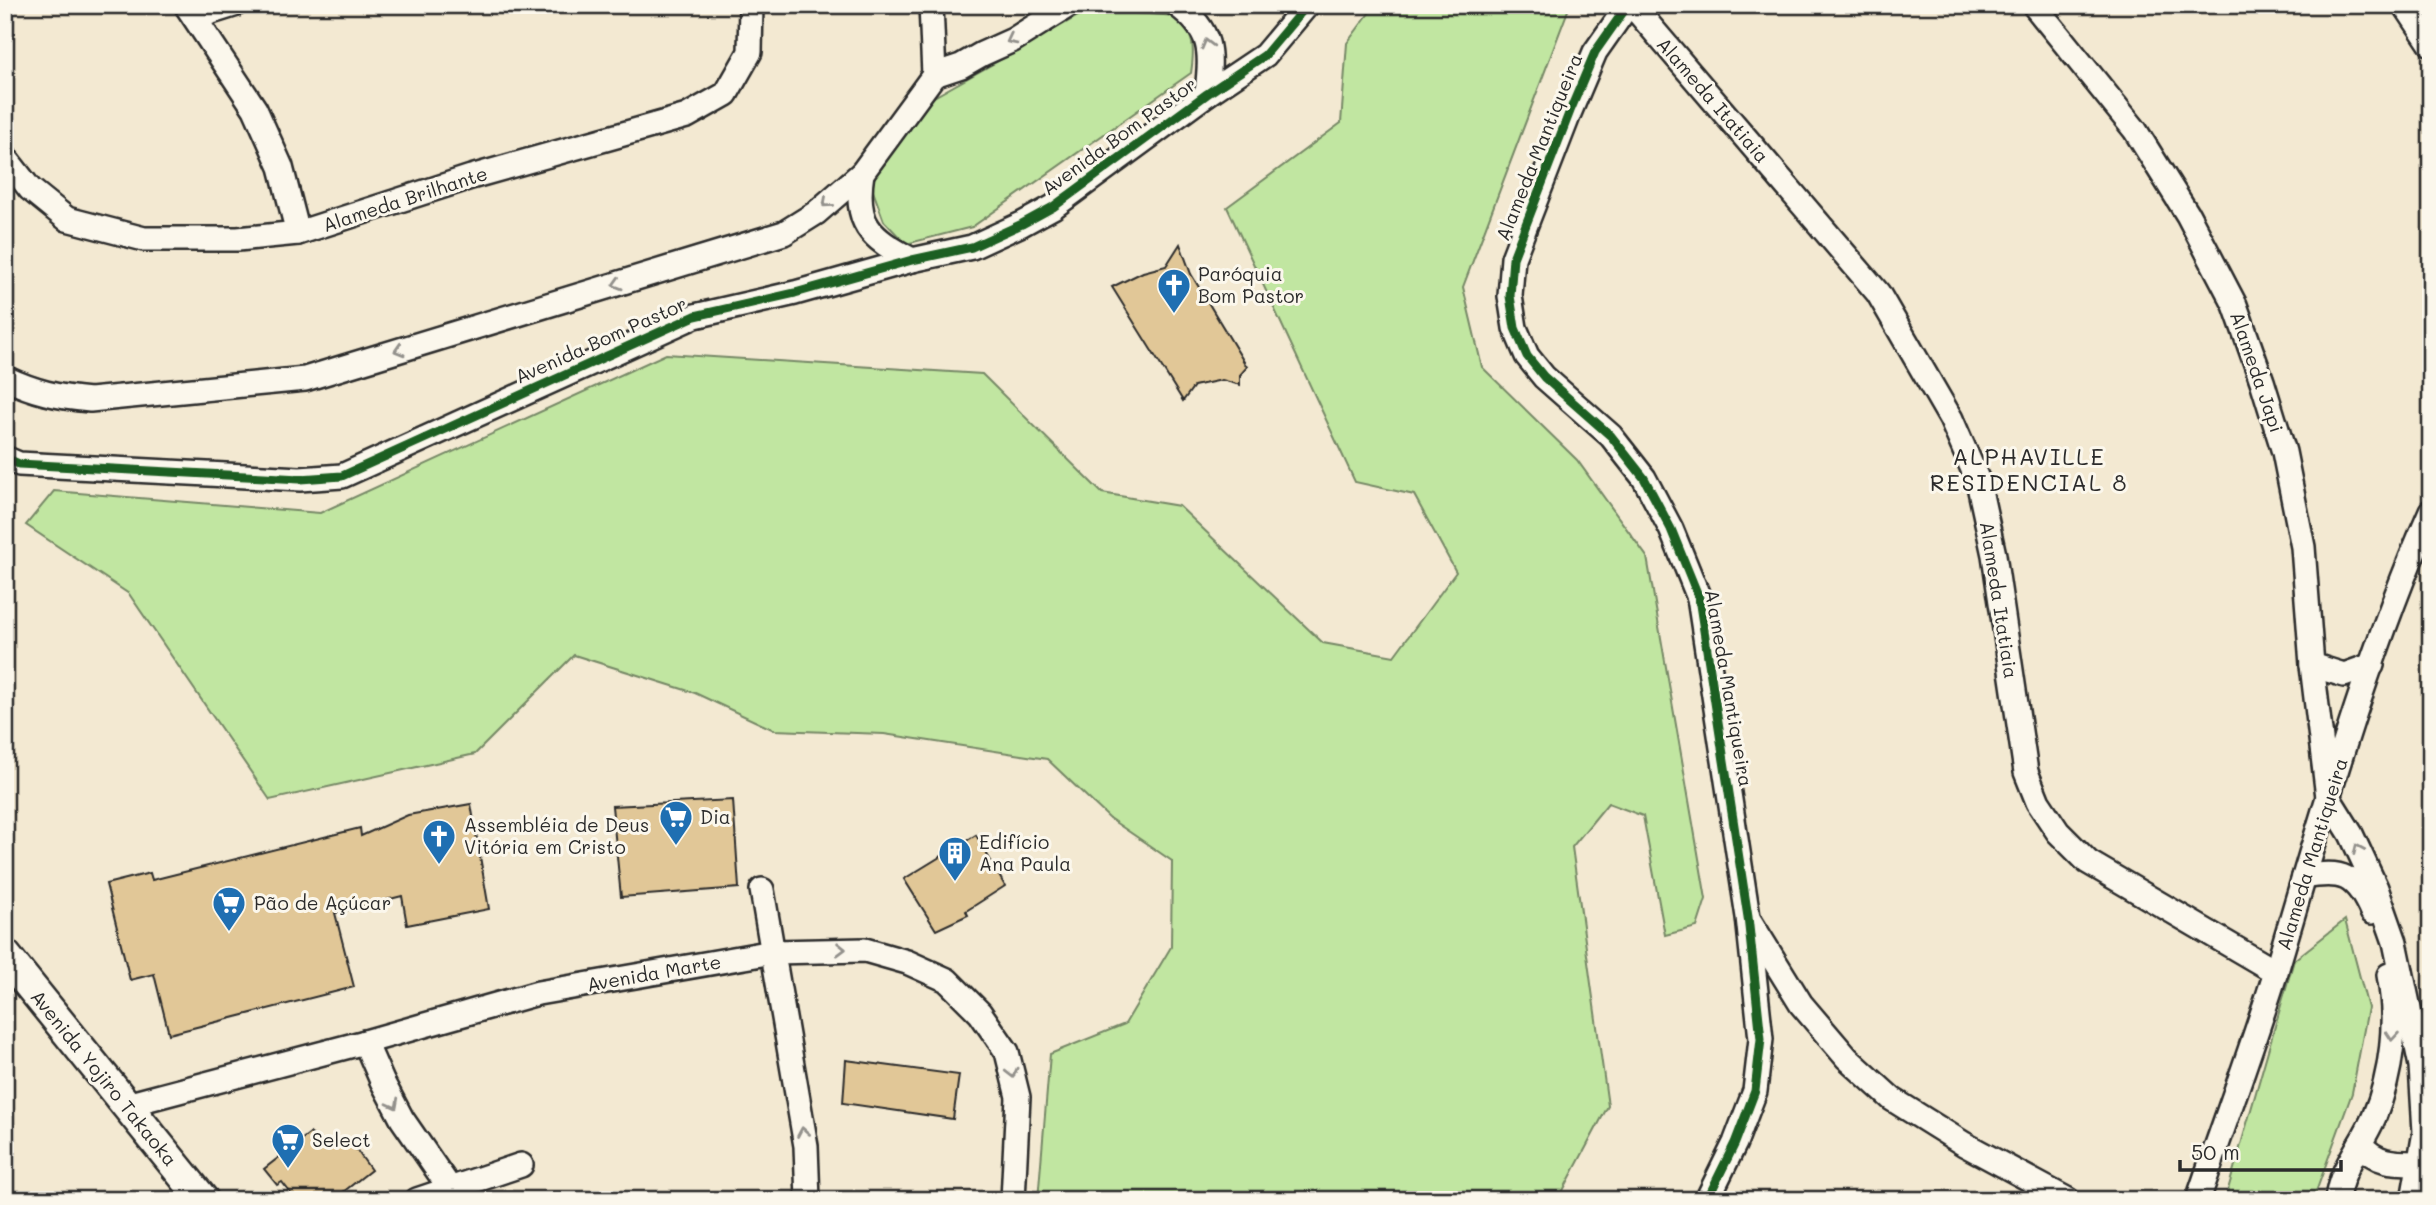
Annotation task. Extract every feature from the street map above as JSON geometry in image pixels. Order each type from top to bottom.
[{"type":"main road","name":"Avenida Yojiro Takaoka","points":[[5,956],[203,1200]]},
{"type":"street","points":[[234,5],[191,11],[256,109],[281,167],[298,233]]},
{"type":"street","name":"Alameda Brilhante","points":[[5,157],[30,189],[67,219],[144,239],[238,239],[298,233],[471,177],[687,117],[726,94],[750,52],[751,5]]},
{"type":"street","points":[[931,5],[934,75],[961,66],[1013,40],[1069,5]]},
{"type":"street","points":[[1177,5],[1204,30],[1210,52],[1207,94]]},
{"type":"street","name":"Avenida Bom Pastor","points":[[5,458],[19,464],[300,479],[342,476],[695,316],[972,247],[1022,224],[1053,207],[1207,94],[1265,55],[1307,5]]},
{"type":"street","name":"Alameda Mantiqueira","points":[[1630,5],[1595,52],[1570,111],[1513,258],[1510,296],[1515,328],[1527,356],[1544,377],[1611,436],[1644,478],[1671,529],[1699,598],[1748,917],[1761,1039],[1755,1091],[1735,1143],[1707,1200]]},
{"type":"street","name":"Alameda Itatiaia","points":[[1630,5],[1878,293],[1951,419],[1978,481],[1994,555],[2026,772],[2038,802],[2058,832],[2088,862],[2276,972]]},
{"type":"street","name":"Alameda Japi","points":[[2034,5],[2135,130],[2188,215],[2235,305],[2284,452],[2303,547],[2312,665],[2328,797]]},
{"type":"street","points":[[2405,5],[2431,44]]},
{"type":"street","name":"Avenida Bom Pastor","points":[[5,378],[56,397],[90,400],[305,379],[784,233],[816,213],[862,173],[934,75]]},
{"type":"street","points":[[862,173],[858,198],[863,220],[880,243],[912,260]]},
{"type":"street","name":"Alameda Mantiqueira","points":[[2198,1200],[2276,972],[2328,797],[2372,665],[2406,568],[2431,510]]},
{"type":"street","points":[[2312,665],[2344,675],[2372,665]]},
{"type":"street","points":[[2328,797],[2351,834],[2376,888],[2395,942],[2421,1066],[2425,1132],[2413,1200]]},
{"type":"street","points":[[2304,877],[2329,873],[2348,878],[2364,893],[2379,928],[2391,984],[2394,1031],[2388,1069],[2375,1116],[2343,1172],[2337,1200]]},
{"type":"street","points":[[762,890],[806,1146],[808,1200]]},
{"type":"street","points":[[1748,917],[1801,1004],[1847,1058],[1892,1099],[1964,1144],[2068,1200]]},
{"type":"street","name":"Avenida Marte","points":[[126,1105],[538,993],[773,952],[865,950],[908,962],[947,980],[980,1013],[1007,1052],[1018,1097],[1013,1200]]},
{"type":"street","points":[[365,1042],[402,1119],[454,1194]]},
{"type":"street","points":[[2360,1144],[2368,1154],[2380,1161],[2419,1163]]},
{"type":"street","points":[[417,1200],[454,1194],[521,1165]]},
{"type":"green space","points":[[1375,5],[1570,5],[1463,287],[1482,367],[1577,460],[1647,557],[1706,899],[1697,927],[1665,935],[1643,816],[1608,803],[1572,847],[1608,1106],[1558,1200],[1038,1200],[1050,1054],[1125,1024],[1171,947],[1172,861],[1109,818],[1047,759],[884,734],[774,730],[695,693],[574,655],[475,754],[270,800],[129,594],[26,525],[54,491],[320,513],[666,354],[982,374],[1102,493],[1179,506],[1323,643],[1394,656],[1456,572],[1414,495],[1355,482],[1227,207],[1341,123],[1347,43]]},
{"type":"green space","points":[[1089,10],[1178,16],[1192,43],[1191,73],[972,227],[906,244],[884,221],[869,180],[894,140],[934,97]]},
{"type":"green space","points":[[2345,920],[2368,1008],[2352,1093],[2313,1200],[2225,1200],[2294,960]]},
{"type":"building","name":"Paróquia Bom Pastor","points":[[1180,244],[1191,274],[1247,367],[1240,375],[1240,385],[1222,380],[1194,386],[1183,401],[1112,287],[1143,272],[1166,266]]},
{"type":"building","name":"Dia","points":[[733,800],[739,888],[621,897],[612,806]]},
{"type":"building","name":"Pão de Açúcar","points":[[471,804],[489,909],[407,925],[402,896],[335,913],[354,987],[169,1034],[154,974],[130,980],[106,884],[150,873],[152,880],[360,828],[361,836],[408,815]]},
{"type":"building","name":"Edifício Ana Paula","points":[[976,835],[1005,886],[966,911],[968,915],[936,930],[904,879]]},
{"type":"building","points":[[846,1060],[959,1075],[953,1119],[843,1103]]},
{"type":"building","points":[[310,1133],[327,1149],[348,1138],[371,1170],[333,1200],[296,1200],[282,1182],[277,1185],[264,1169]]},
{"type":"cycle path","points":[[5,458],[19,464],[300,479],[342,476],[695,316],[972,247],[1022,224],[1053,207],[1207,94],[1265,55],[1307,5]]},
{"type":"cycle path","points":[[1628,5],[1595,52],[1570,111],[1513,258],[1510,296],[1515,328],[1527,356],[1544,377],[1611,436],[1644,478],[1671,529],[1699,598],[1748,917],[1761,1039],[1755,1091],[1735,1143],[1707,1200]]},
{"type":"place","name":"Paróquia Bom Pastor","points":[[1174,315]]},
{"type":"place","name":"Dia","points":[[676,847]]},
{"type":"place","name":"Assembléia de Deus Vitória em Cristo","points":[[439,866]]},
{"type":"place","name":"Edifício Ana Paula","points":[[955,883]]},
{"type":"place","name":"Pão de Açúcar","points":[[229,933]]},
{"type":"place","name":"Select","points":[[288,1170]]},
{"type":"district","name":"ALPHAVILLE RESIDENCIAL 8","points":[[2029,470]]}]
